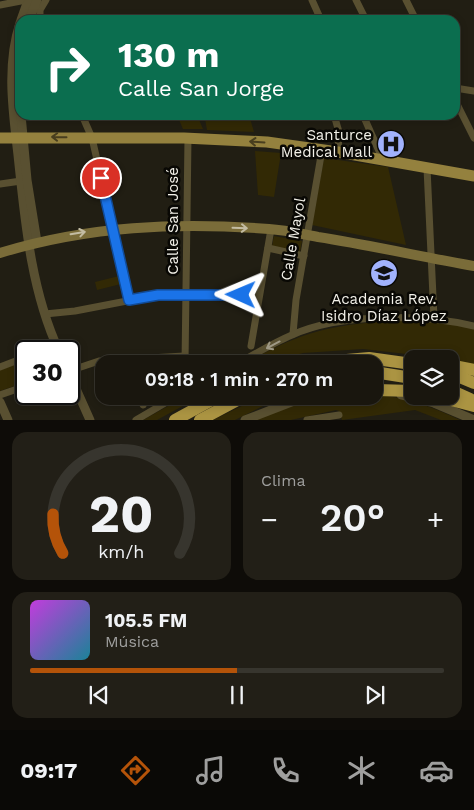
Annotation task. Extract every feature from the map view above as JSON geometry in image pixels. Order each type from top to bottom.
[{"type":"highway","points":[[377,355],[391,354],[404,356]]},
{"type":"highway","points":[[383,360],[404,363]]},
{"type":"highway","points":[[459,367],[474,370]]},
{"type":"highway","points":[[383,373],[404,377]]},
{"type":"highway","points":[[459,377],[474,383]]},
{"type":"highway","points":[[383,390],[404,391]]},
{"type":"highway","points":[[459,394],[474,401]]},
{"type":"highway","points":[[459,402],[474,406]]},
{"type":"highway","points":[[175,420],[202,405]]},
{"type":"highway","points":[[200,420],[228,405]]},
{"type":"main road","points":[[0,138],[188,138],[268,142],[338,152],[474,176]]},
{"type":"main road","points":[[0,253],[33,243],[113,228],[187,226],[270,229],[474,266]]},
{"type":"street","points":[[0,6],[26,0]]},
{"type":"street","points":[[23,15],[26,6],[32,0]]},
{"type":"street","points":[[31,15],[37,0]]},
{"type":"street","points":[[40,15],[40,10],[46,0]]},
{"type":"street","points":[[312,0],[319,15]]},
{"type":"street","points":[[356,0],[364,15]]},
{"type":"street","points":[[406,0],[414,15]]},
{"type":"street","points":[[15,43],[12,81],[15,102]]},
{"type":"street","points":[[460,89],[474,91]]},
{"type":"street","points":[[460,110],[474,138]]},
{"type":"street","points":[[18,120],[27,180],[33,243],[30,250],[45,314],[55,340]]},
{"type":"street","points":[[21,120],[21,181],[33,243]]},
{"type":"street","points":[[84,120],[92,138],[129,300]]},
{"type":"street","points":[[335,120],[339,132],[338,152]]},
{"type":"street","points":[[366,120],[383,160]]},
{"type":"street","name":"Calle San José","points":[[185,355],[188,138]]},
{"type":"street","name":"Calle Mayol","points":[[293,334],[322,150]]},
{"type":"street","points":[[427,168],[434,318]]},
{"type":"street","points":[[0,184],[21,181]]},
{"type":"street","points":[[251,346],[270,229]]},
{"type":"street","points":[[268,248],[304,256]]},
{"type":"street","points":[[45,314],[158,295],[259,295]]},
{"type":"street","points":[[254,355],[293,334],[340,322],[401,317],[434,318],[474,326]]},
{"type":"street","points":[[0,367],[15,361]]},
{"type":"street","points":[[80,367],[95,362]]},
{"type":"street","points":[[0,395],[15,390]]},
{"type":"street","points":[[383,392],[434,402],[474,420]]},
{"type":"street","points":[[80,397],[90,420]]},
{"type":"street","points":[[0,402],[8,420]]},
{"type":"street","points":[[136,420],[162,405]]},
{"type":"street","points":[[245,420],[284,405]]},
{"type":"street","points":[[307,420],[339,415]]},
{"type":"shaded area","points":[[179,120],[199,120],[203,129],[183,129]]},
{"type":"shaded area","points":[[205,120],[250,120],[254,132],[207,130]]},
{"type":"shaded area","points":[[255,151],[281,153],[274,197],[258,195]]},
{"type":"shaded area","points":[[324,158],[388,167],[406,245],[312,225]]},
{"type":"shaded area","points":[[274,236],[302,241],[300,252],[272,246]]},
{"type":"shaded area","points":[[119,276],[121,284],[97,290],[95,282]]},
{"type":"shaded area","points":[[436,321],[474,329],[474,366],[459,363],[459,350],[404,350],[404,354],[363,349],[296,355],[261,355],[280,345],[313,333],[330,328],[367,323]]},
{"type":"shaded area","points":[[15,364],[15,386],[0,391],[0,370]]},
{"type":"shaded area","points":[[383,396],[404,400],[404,405],[423,405],[460,420],[441,420],[415,410],[342,420],[339,411],[336,410],[291,420],[253,420],[296,405],[383,405]]},
{"type":"shaded area","points":[[170,405],[184,405],[157,420],[143,420]]},
{"type":"shaded area","points":[[244,405],[265,405],[235,420],[213,420]]},
{"type":"place","name":"Santurce Medical Mall","points":[[391,144]]},
{"type":"place","name":"Academia Rev. Isidro Díaz López","points":[[384,273]]},
{"type":"route","points":[[101,178],[129,300],[158,295],[241,295]]}]
